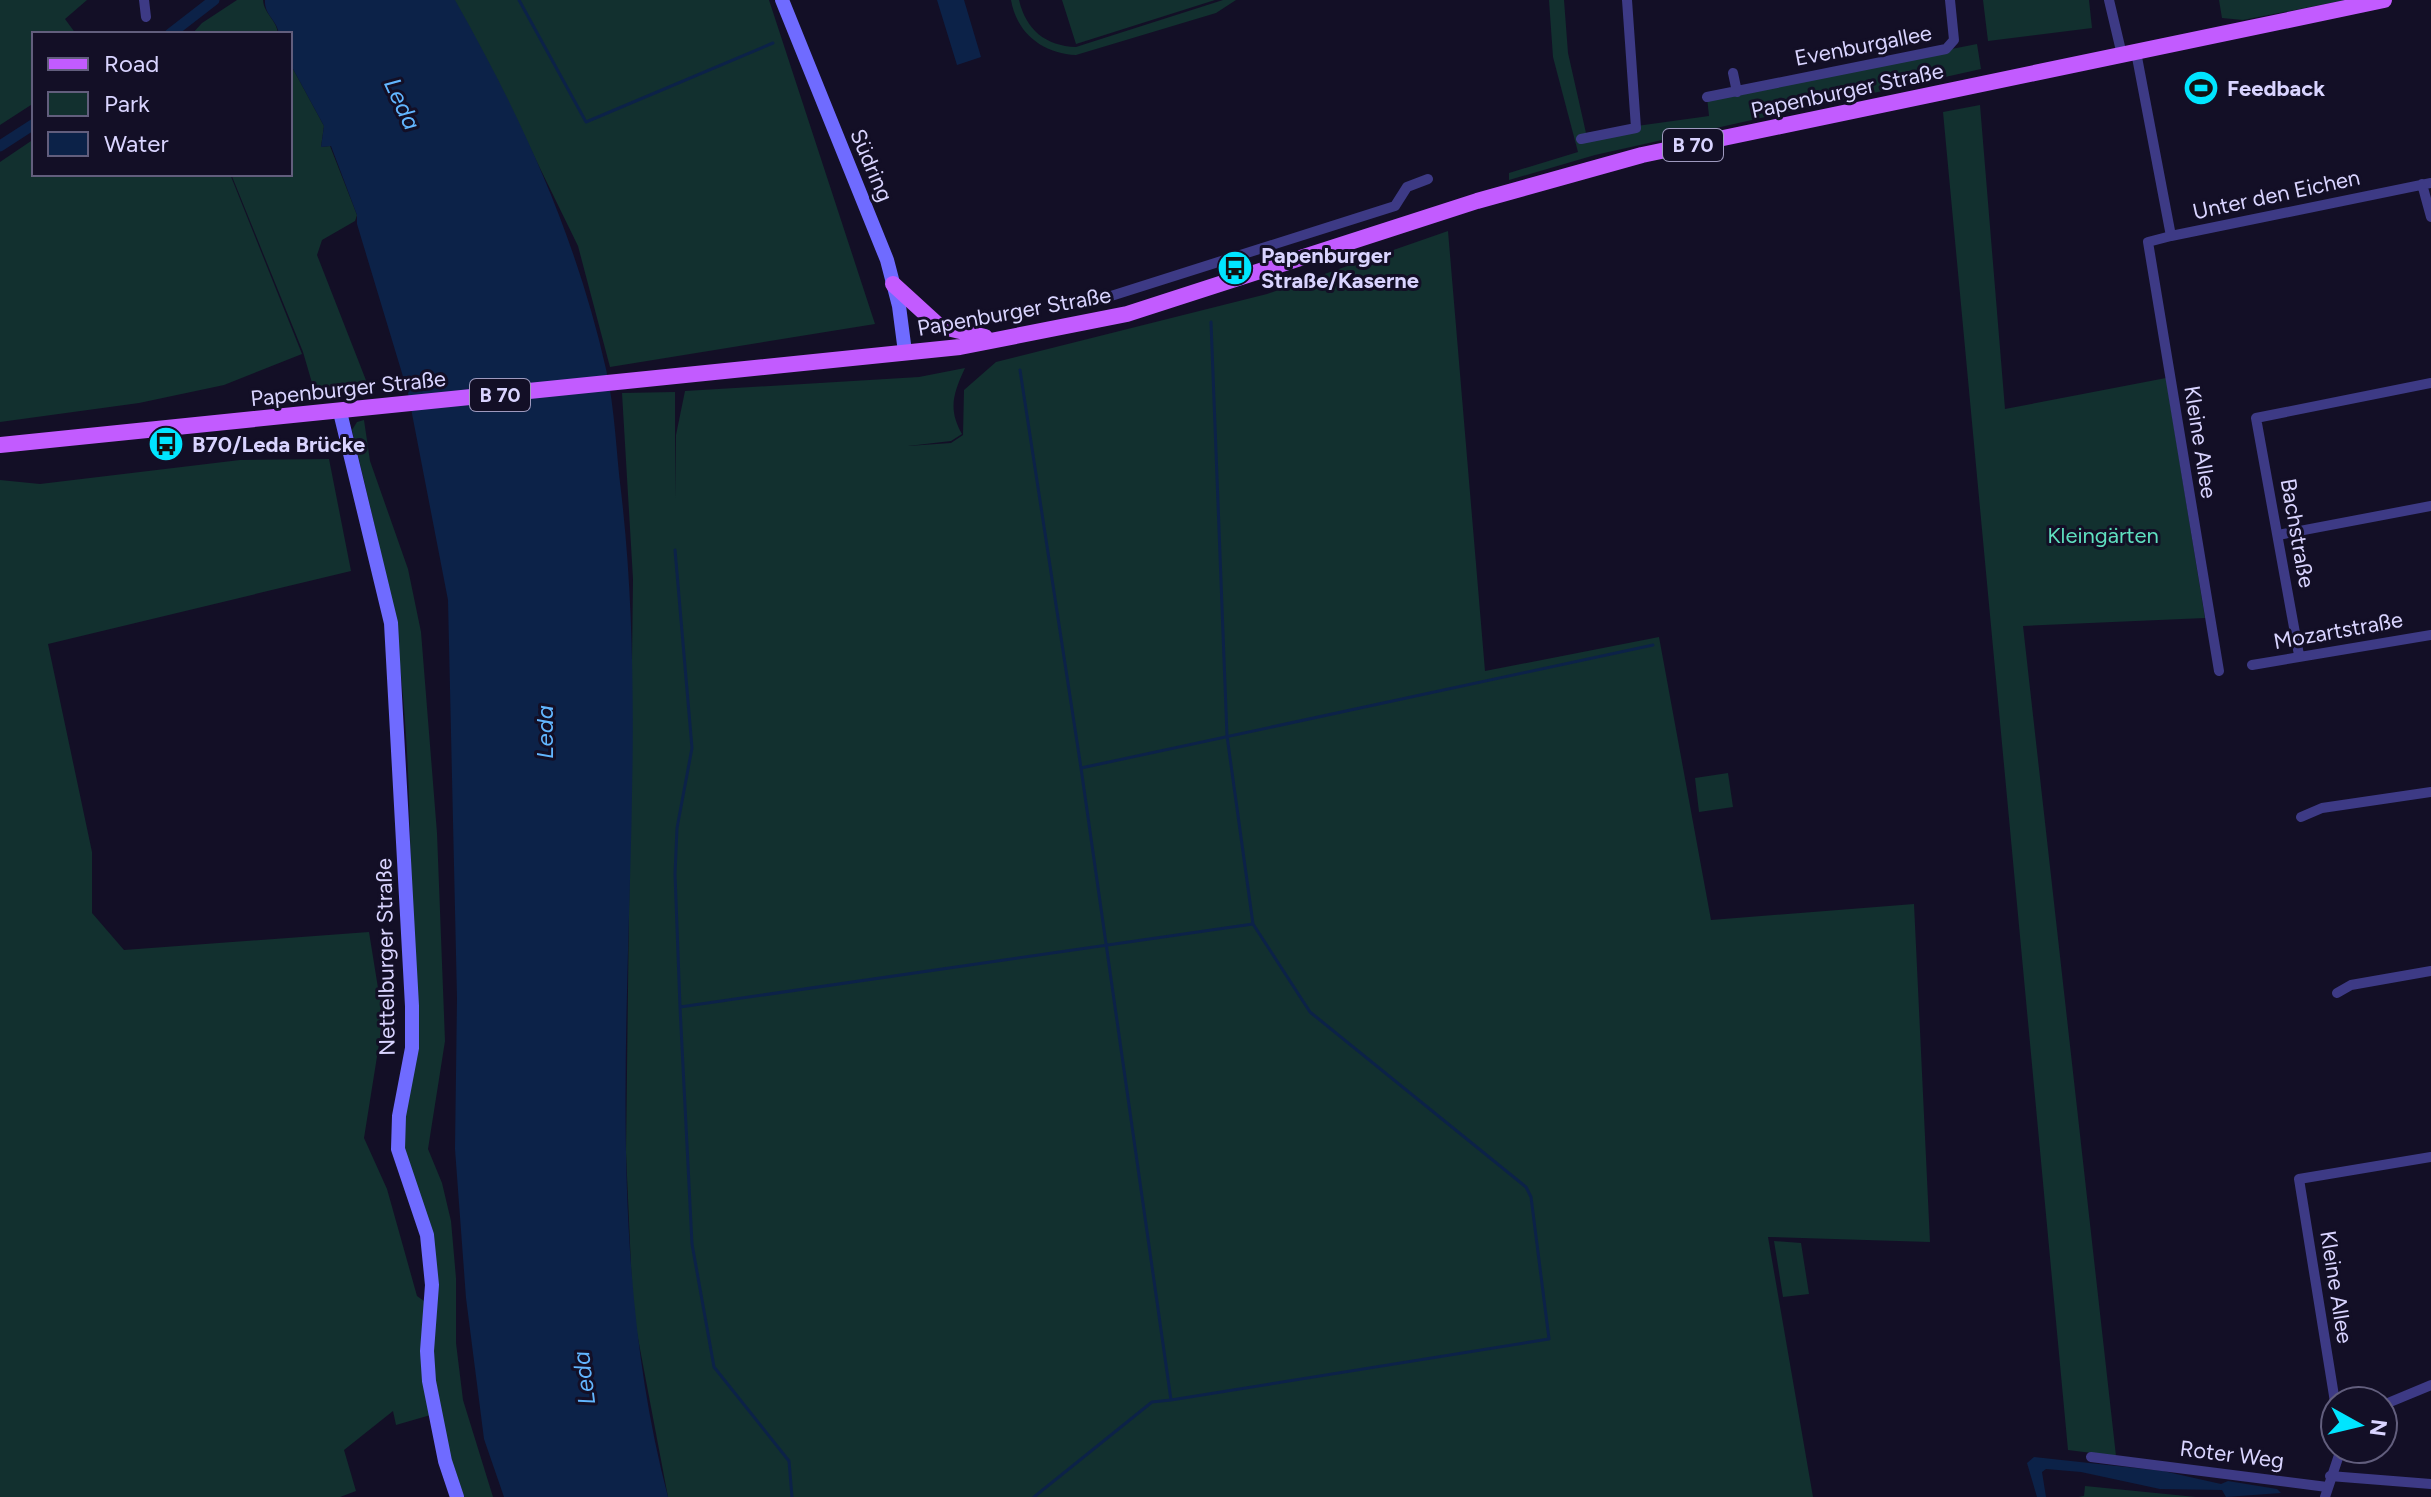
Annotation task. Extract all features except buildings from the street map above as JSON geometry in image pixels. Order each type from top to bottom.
[{"type":"main road","name":"Papenburger Straße","points":[[0,445],[362,410],[1003,340],[1127,314],[1477,201],[1642,155],[2384,0]]},
{"type":"main road","points":[[893,284],[939,326],[953,332],[1003,340]]},
{"type":"street","points":[[144,0],[146,17]]},
{"type":"street","name":"Südring","points":[[782,0],[879,239],[893,284],[905,352]]},
{"type":"street","points":[[1581,139],[1636,128],[1627,0]]},
{"type":"street","name":"Evenburgallee","points":[[1707,97],[1950,47],[1954,40],[1950,0]]},
{"type":"street","name":"Unter den Eichen","points":[[2109,0],[2129,53],[2171,236],[2427,183]]},
{"type":"street","points":[[1733,73],[1737,92]]},
{"type":"street","points":[[1089,303],[1395,206],[1407,187],[1428,179]]},
{"type":"street","points":[[2427,183],[2431,217]]},
{"type":"street","name":"Kleine Allee","points":[[2171,236],[2148,242],[2219,671]]},
{"type":"street","name":"Bachstraße","points":[[2299,655],[2256,418],[2431,383]]},
{"type":"street","name":"Nettelburger Straße","points":[[340,412],[391,623],[412,1006],[412,1048],[399,1116],[398,1149],[427,1235],[432,1285],[427,1351],[429,1381],[445,1461],[457,1497]]},
{"type":"street","points":[[2278,535],[2431,506]]},
{"type":"street","name":"Mozartstraße","points":[[2252,665],[2431,635]]},
{"type":"street","points":[[2301,817],[2322,808],[2431,792]]},
{"type":"street","points":[[2337,993],[2351,985],[2431,971]]},
{"type":"street","name":"Kleine Allee","points":[[2332,1385],[2299,1179],[2431,1157]]},
{"type":"street","points":[[2399,1398],[2431,1385]]},
{"type":"street","name":"Roter Weg","points":[[2091,1457],[2327,1487],[2431,1484]]},
{"type":"street","points":[[2327,1487],[2335,1465]]},
{"type":"green space","points":[[0,0],[87,0],[65,19],[75,32],[32,32],[32,104],[0,125]]},
{"type":"green space","points":[[237,0],[263,0],[277,32],[194,32]]},
{"type":"green space","points":[[449,0],[769,0],[875,324],[610,367],[578,246],[515,117]]},
{"type":"green space","points":[[1011,0],[1019,0],[1032,28],[1047,40],[1076,47],[1223,0],[1236,0],[1216,13],[1076,55],[1053,50],[1033,40],[1019,23]]},
{"type":"green space","points":[[1062,0],[1215,0],[1076,44]]},
{"type":"green space","points":[[1549,0],[1564,0],[1568,53],[1586,133],[1709,116],[1707,97],[1977,44],[1981,69],[1595,155],[1509,180],[1509,173],[1578,152],[1553,57]]},
{"type":"green space","points":[[1983,0],[2089,0],[2092,28],[1988,41]]},
{"type":"green space","points":[[2219,0],[2346,0],[2243,20],[2222,18]]},
{"type":"green space","points":[[292,67],[324,126],[321,147],[330,146],[357,215],[355,221],[322,240],[317,255],[369,388],[317,400],[303,352],[232,176],[292,176]]},
{"type":"green space","name":"Kleingärten","points":[[1980,105],[2005,409],[2166,378],[2205,618],[2023,626],[2116,1456],[2068,1450],[1943,112]]},
{"type":"green space","points":[[32,140],[32,176],[231,176],[302,354],[224,385],[139,403],[0,422],[0,162]]},
{"type":"green space","points":[[1448,231],[1485,671],[1659,637],[1711,920],[1914,904],[1930,1242],[1768,1237],[1813,1497],[668,1497],[633,1312],[626,1153],[633,579],[622,393],[675,392],[675,498],[676,435],[685,391],[919,377],[965,368],[954,401],[955,417],[962,434],[951,441],[908,446],[951,443],[963,435],[964,390],[996,362],[1267,294]]},
{"type":"green space","points":[[364,420],[370,461],[408,569],[421,632],[437,833],[445,1041],[428,1149],[442,1183],[451,1221],[456,1278],[456,1343],[463,1400],[493,1497],[461,1497],[454,1479],[432,1360],[437,1299],[402,1147],[401,1126],[410,1089],[408,778],[401,675],[392,613],[352,430],[357,422]]},
{"type":"green space","points":[[329,459],[351,571],[48,644],[92,852],[92,913],[124,950],[369,932],[383,1019],[364,1138],[387,1189],[417,1296],[424,1301],[434,1414],[396,1425],[393,1411],[344,1450],[356,1491],[340,1497],[0,1497],[0,480],[40,484],[240,460]]},
{"type":"green space","points":[[1728,773],[1733,807],[1699,812],[1695,778]]},
{"type":"green space","points":[[1774,1241],[1801,1243],[1809,1294],[1783,1297]]},
{"type":"green space","points":[[2085,1486],[2196,1497],[2078,1497],[2084,1496]]},
{"type":"water","name":"Leda","points":[[265,0],[455,0],[503,89],[544,179],[563,225],[594,320],[613,415],[631,617],[633,743],[626,1122],[630,1248],[643,1373],[668,1497],[504,1497],[484,1439],[466,1298],[455,1149],[457,998],[448,600],[408,393],[357,224],[357,215],[331,146],[321,147],[324,126],[292,67],[292,32],[278,32],[266,10]]},
{"type":"water","points":[[937,0],[964,0],[981,57],[957,65]]},
{"type":"water","points":[[2034,1457],[2163,1471],[2221,1484],[2228,1481],[2277,1489],[2281,1493],[2226,1497],[2222,1490],[2160,1489],[2081,1472],[2046,1469],[2042,1472],[2046,1497],[2037,1497],[2027,1463]]},
{"type":"waterway","points":[[173,32],[214,0]]},
{"type":"waterway","points":[[519,0],[586,122],[773,43]]},
{"type":"waterway","points":[[0,146],[32,125]]},
{"type":"waterway","points":[[1171,1400],[1549,1339],[1531,1197],[1526,1187],[1310,1012],[1253,924],[1227,736],[1211,322]]},
{"type":"waterway","points":[[1020,370],[1081,768]]},
{"type":"waterway","points":[[675,550],[692,748],[677,828],[675,874],[680,1007],[1253,924]]},
{"type":"waterway","points":[[1034,1497],[1152,1402],[1171,1400],[1081,768],[1653,645]]},
{"type":"waterway","points":[[680,1007],[692,1244],[714,1367],[789,1461],[792,1497]]},
{"type":"place","name":"Feedback","points":[[2201,88]]},
{"type":"place","name":"Papenburger Straße/Kaserne","points":[[1235,268]]},
{"type":"place","name":"B70/Leda Brücke","points":[[166,444]]}]
